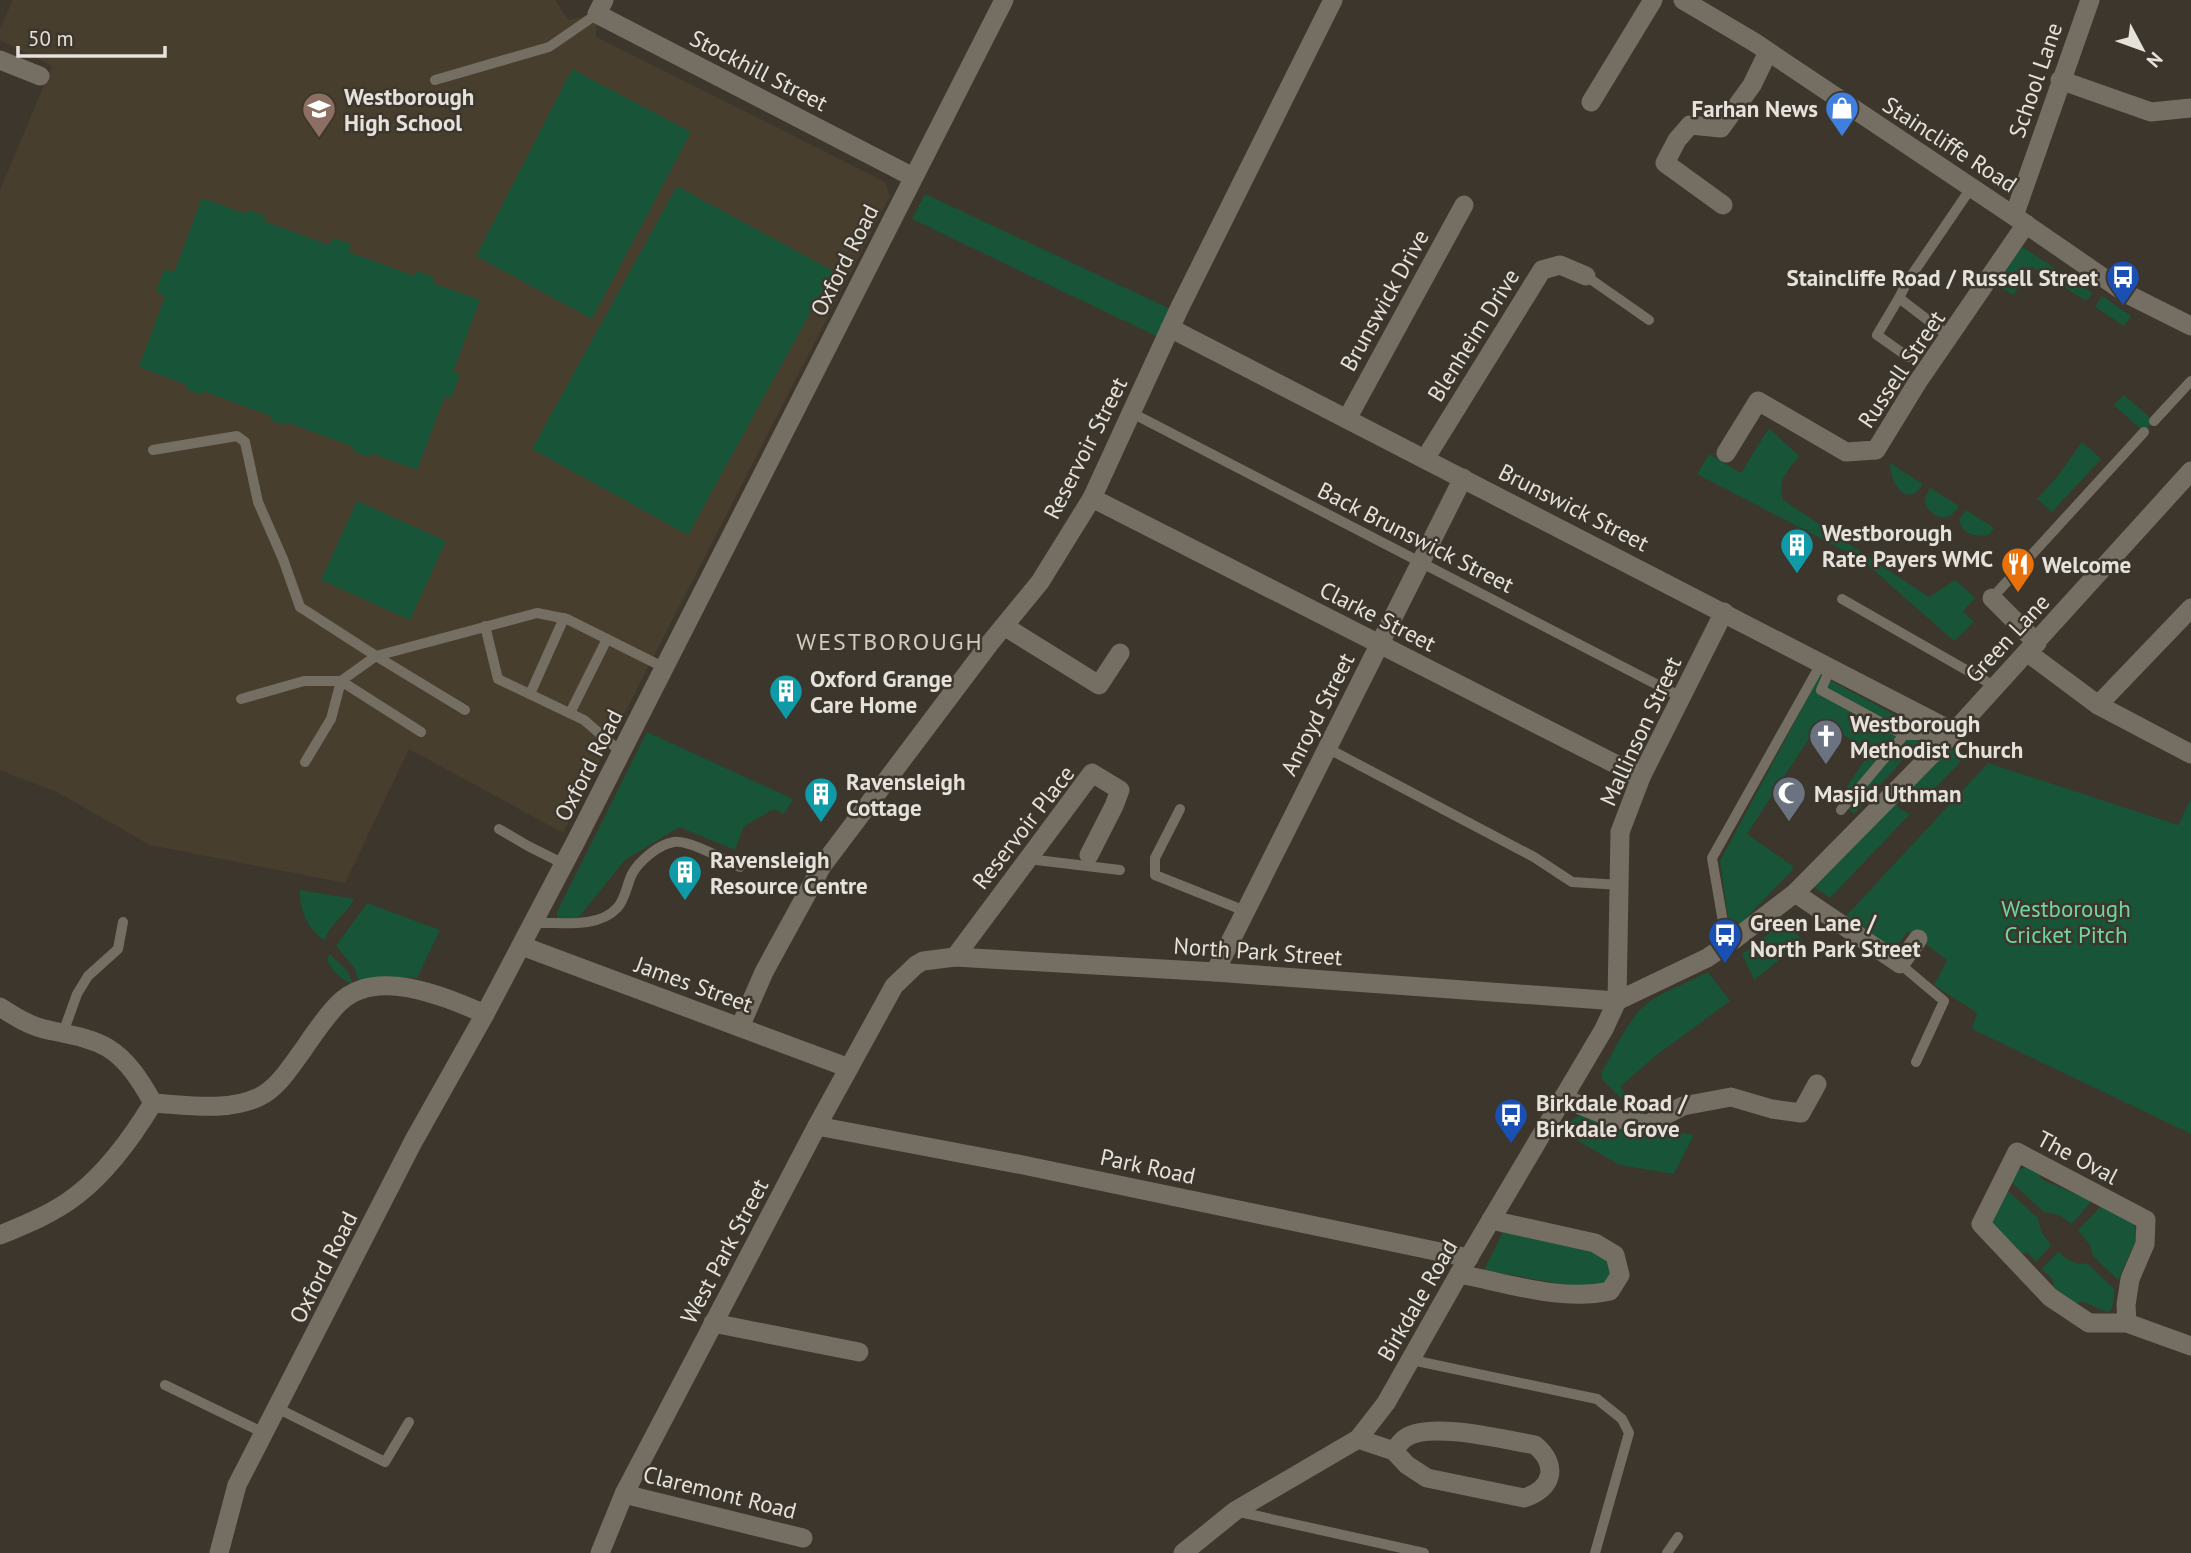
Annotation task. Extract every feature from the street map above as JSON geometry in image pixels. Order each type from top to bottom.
[{"type":"street","name":"Oxford Road","points":[[219,1553],[237,1485],[413,1142],[522,946],[622,753],[1004,0]]},
{"type":"street","name":"Reservoir Street","points":[[740,1027],[764,972],[822,866],[1040,582],[1092,498],[1170,328],[1333,0]]},
{"type":"street","points":[[1591,102],[1653,0]]},
{"type":"street","name":"Staincliffe Road","points":[[1683,0],[1768,52],[2127,294],[2191,327]]},
{"type":"street","name":"School Lane","points":[[2020,220],[2060,80],[2090,0]]},
{"type":"street","name":"Stockhill Street","points":[[601,7],[913,177]]},
{"type":"street","points":[[1723,205],[1665,163],[1677,140],[1690,125],[1721,128],[1752,85],[1768,52]]},
{"type":"street","points":[[0,60],[40,76]]},
{"type":"street","points":[[2060,80],[2151,112],[2191,108]]},
{"type":"street","name":"Brunswick Drive","points":[[1347,419],[1464,205]]},
{"type":"street","name":"Russell Street","points":[[1726,453],[1758,401],[1846,452],[1876,450],[1917,383],[1951,337],[2020,220]]},
{"type":"street","name":"Blenheim Drive","points":[[1425,458],[1542,270],[1560,265],[1586,276]]},
{"type":"street","name":"Brunswick Street","points":[[1170,328],[1826,664],[1953,733]]},
{"type":"street","name":"Green Lane","points":[[1617,1001],[1707,958],[1795,893],[2033,648],[2191,471]]},
{"type":"street","name":"Anroyd Street","points":[[1215,972],[1463,478]]},
{"type":"street","name":"Clarke Street","points":[[1092,498],[1641,777]]},
{"type":"street","points":[[1992,598],[2033,648],[2098,705],[2191,754]]},
{"type":"street","points":[[2098,705],[2191,608]]},
{"type":"street","name":"Mallinson Street","points":[[1617,1001],[1620,832],[1641,777],[1724,612]]},
{"type":"street","points":[[1004,626],[1099,685],[1121,653]]},
{"type":"street","name":"Reservoir Place","points":[[955,957],[1092,773],[1120,790],[1089,855]]},
{"type":"street","points":[[1795,893],[1900,964],[1918,939]]},
{"type":"street","name":"James Street","points":[[522,946],[849,1068]]},
{"type":"street","name":"North Park Street","points":[[902,978],[923,961],[955,957],[1215,972],[1617,1001]]},
{"type":"street","name":"West Park Street","points":[[600,1553],[624,1494],[713,1323],[817,1126],[894,986],[902,978]]},
{"type":"street","points":[[153,1103],[222,1106],[260,1096],[282,1078],[340,1002],[358,990],[412,987],[435,993],[485,1014]]},
{"type":"street","name":"Birkdale Road","points":[[1183,1553],[1235,1511],[1358,1439],[1386,1403],[1412,1360],[1464,1266],[1604,1029],[1617,1001]]},
{"type":"street","points":[[0,1007],[41,1028],[63,1032],[107,1047],[122,1059],[141,1082],[153,1103]]},
{"type":"street","points":[[1563,1098],[1612,1118],[1648,1124],[1683,1106],[1731,1097],[1772,1109],[1801,1113],[1816,1084]]},
{"type":"street","points":[[0,1235],[37,1220],[78,1195],[135,1132],[153,1103]]},
{"type":"street","name":"Park Road","points":[[817,1126],[1023,1165],[1464,1266],[1552,1292],[1590,1296],[1610,1292],[1620,1275],[1615,1255],[1595,1243],[1491,1220]]},
{"type":"street","name":"The Oval","points":[[2127,1323],[2126,1305],[2130,1279],[2145,1244],[2146,1220],[2017,1152],[1981,1224],[2050,1297],[2088,1322],[2127,1323],[2191,1346]]},
{"type":"street","points":[[713,1323],[859,1352]]},
{"type":"street","points":[[1358,1439],[1394,1451],[1407,1465],[1427,1478],[1524,1498],[1536,1495],[1545,1488],[1549,1477],[1550,1466],[1544,1453],[1535,1446],[1450,1431],[1434,1431],[1406,1437],[1394,1451]]},
{"type":"street","name":"Claremont Road","points":[[624,1494],[803,1538]]},
{"type":"lane","points":[[435,80],[549,47],[601,7]]},
{"type":"lane","points":[[1908,357],[1877,335],[1907,282],[1971,188]]},
{"type":"lane","name":"Blenheim Drive","points":[[1586,276],[1649,320]]},
{"type":"lane","points":[[1899,298],[1951,337]]},
{"type":"lane","points":[[2154,421],[2191,381]]},
{"type":"lane","name":"Back Brunswick Street","points":[[1132,413],[1681,697]]},
{"type":"lane","points":[[1992,598],[2144,432]]},
{"type":"lane","points":[[153,450],[237,436],[245,442],[258,502],[300,607],[465,710]]},
{"type":"lane","points":[[1842,599],[1996,687]]},
{"type":"lane","points":[[305,762],[331,719],[341,681],[376,656],[485,626],[537,613],[564,618],[665,668]]},
{"type":"lane","points":[[530,694],[564,618]]},
{"type":"lane","points":[[485,626],[498,679],[570,713],[596,730],[622,753]]},
{"type":"lane","points":[[570,713],[607,639]]},
{"type":"lane","points":[[1826,664],[1821,690],[1904,735],[1953,733]]},
{"type":"lane","points":[[1735,939],[1723,922],[1712,858],[1826,664]]},
{"type":"lane","points":[[241,699],[304,681],[341,681],[421,732]]},
{"type":"lane","points":[[1841,810],[1904,735]]},
{"type":"lane","points":[[1327,748],[1534,857],[1572,882],[1621,886]]},
{"type":"lane","points":[[1180,809],[1155,858],[1155,875],[1245,911]]},
{"type":"lane","points":[[499,829],[564,864]]},
{"type":"lane","points":[[534,923],[600,919],[618,908],[633,872],[648,854],[674,842],[697,847],[740,867]]},
{"type":"lane","points":[[1028,859],[1120,870]]},
{"type":"lane","points":[[63,1032],[77,994],[89,976],[118,949],[123,922]]},
{"type":"lane","points":[[1900,964],[1944,1001],[1916,1062]]},
{"type":"lane","points":[[1412,1360],[1597,1399],[1622,1419],[1629,1433],[1595,1553]]},
{"type":"lane","points":[[165,1385],[264,1433]]},
{"type":"lane","points":[[277,1408],[385,1462],[409,1422]]},
{"type":"lane","points":[[1235,1511],[1424,1553]]},
{"type":"lane","points":[[1667,1553],[1678,1538]]},
{"type":"shaded area","points":[[13,0],[555,0],[569,20],[597,14],[596,37],[885,182],[890,196],[563,833],[409,749],[345,883],[150,845],[57,792],[0,770],[0,190],[52,66],[0,40],[0,28]]},
{"type":"green space","points":[[572,69],[691,132],[592,319],[476,256]]},
{"type":"green space","points":[[677,186],[833,271],[688,535],[532,449]]},
{"type":"green space","points":[[925,194],[1177,312],[1164,340],[912,219]]},
{"type":"green space","points":[[202,198],[246,214],[248,210],[265,216],[264,221],[329,245],[333,238],[351,244],[349,252],[414,276],[416,271],[434,277],[433,283],[480,300],[453,372],[460,375],[451,398],[445,396],[417,470],[371,453],[369,457],[353,451],[354,447],[286,422],[285,425],[270,420],[271,416],[203,391],[201,395],[186,389],[187,385],[139,367],[165,296],[156,292],[164,269],[174,272]]},
{"type":"green space","points":[[2018,244],[2093,293],[2086,301],[2032,267],[2013,295],[1993,283]]},
{"type":"green space","points":[[2102,296],[2131,316],[2124,326],[2095,307]]},
{"type":"green space","points":[[2124,395],[2154,421],[2144,432],[2114,405]]},
{"type":"green space","points":[[1769,428],[1799,456],[1782,482],[1783,500],[1929,597],[1955,580],[1975,598],[1963,611],[1974,622],[1954,641],[1862,560],[1697,474],[1709,454],[1741,473]]},
{"type":"green space","points":[[2082,442],[2101,459],[2052,512],[2037,499]]},
{"type":"green space","points":[[1890,463],[1923,484],[1911,494],[1900,491],[1893,478]]},
{"type":"green space","points":[[1930,488],[1959,506],[1953,514],[1943,517],[1930,511],[1925,499]]},
{"type":"green space","points":[[357,501],[446,541],[410,620],[321,580]]},
{"type":"green space","points":[[1966,510],[1994,528],[1989,535],[1979,536],[1963,529],[1959,520]]},
{"type":"green space","points":[[1820,675],[1918,727],[1918,743],[1854,814],[1838,800],[1870,752],[1821,720],[1747,834],[1793,866],[1792,871],[1733,931],[1728,918],[1720,861]]},
{"type":"green space","points":[[647,732],[793,799],[784,814],[774,809],[744,826],[735,850],[679,827],[625,860],[575,922],[557,922],[557,912]]},
{"type":"green space","points":[[1951,741],[1966,756],[1920,804],[1918,791],[1909,782]]},
{"type":"green space","name":"Westborough Cricket Pitch","points":[[1988,763],[2178,825],[2191,799],[2191,1134],[1972,1029],[1977,1013],[1934,985],[1947,960],[1908,931],[1894,950],[1846,916]]},
{"type":"green space","points":[[1892,800],[1900,809],[1910,814],[1830,898],[1809,884]]},
{"type":"green space","points":[[300,890],[354,899],[330,930],[325,941],[306,919],[301,906]]},
{"type":"green space","points":[[367,903],[440,930],[417,978],[384,978],[359,983],[355,969],[336,946]]},
{"type":"green space","points":[[1786,920],[1803,941],[1754,980],[1742,954]]},
{"type":"green space","points":[[330,954],[348,972],[353,985],[341,978],[332,968],[327,960]]},
{"type":"green space","points":[[1708,972],[1730,1001],[1654,1057],[1620,1087],[1628,1097],[1631,1095],[1637,1101],[1630,1107],[1602,1079],[1602,1072],[1621,1037],[1638,1012],[1650,1001]]},
{"type":"green space","points":[[1583,1113],[1611,1123],[1694,1135],[1674,1174],[1620,1165],[1564,1133],[1569,1122]]},
{"type":"green space","points":[[2025,1167],[2040,1173],[2041,1179],[2092,1201],[2072,1224],[2059,1215],[2044,1212],[2009,1180],[2015,1171]]},
{"type":"green space","points":[[2006,1189],[2038,1218],[2041,1231],[2051,1245],[2036,1262],[2028,1253],[2019,1254],[1992,1225],[1989,1217]]},
{"type":"green space","points":[[2101,1206],[2133,1221],[2138,1236],[2118,1280],[2093,1256],[2090,1245],[2078,1230]]},
{"type":"green space","points":[[1504,1230],[1592,1248],[1611,1259],[1615,1272],[1606,1287],[1589,1289],[1484,1270]]},
{"type":"green space","points":[[2058,1252],[2075,1263],[2087,1263],[2115,1290],[2112,1309],[2107,1312],[2081,1301],[2076,1304],[2053,1292],[2053,1280],[2042,1269]]},
{"type":"place","name":"Farhan News","points":[[1842,138]]},
{"type":"place","name":"Westborough High School","points":[[319,139]]},
{"type":"place","name":"Staincliffe Road / Russell Street","points":[[2123,307]]},
{"type":"place","name":"Westborough Rate Payers WMC","points":[[1797,575]]},
{"type":"place","name":"Welcome","points":[[2018,594]]},
{"type":"place","name":"Oxford Grange Care Home","points":[[786,721]]},
{"type":"place","name":"Westborough Methodist Church","points":[[1826,766]]},
{"type":"place","name":"Masjid Uthman","points":[[1789,823]]},
{"type":"place","name":"Ravensleigh Cottage","points":[[821,824]]},
{"type":"place","name":"Ravensleigh Resource Centre","points":[[685,902]]},
{"type":"place","name":"Green Lane / North Park Street","points":[[1725,965]]},
{"type":"place","name":"Birkdale Road / Birkdale Grove","points":[[1511,1145]]},
{"type":"district","name":"WESTBOROUGH","points":[[890,641]]}]
